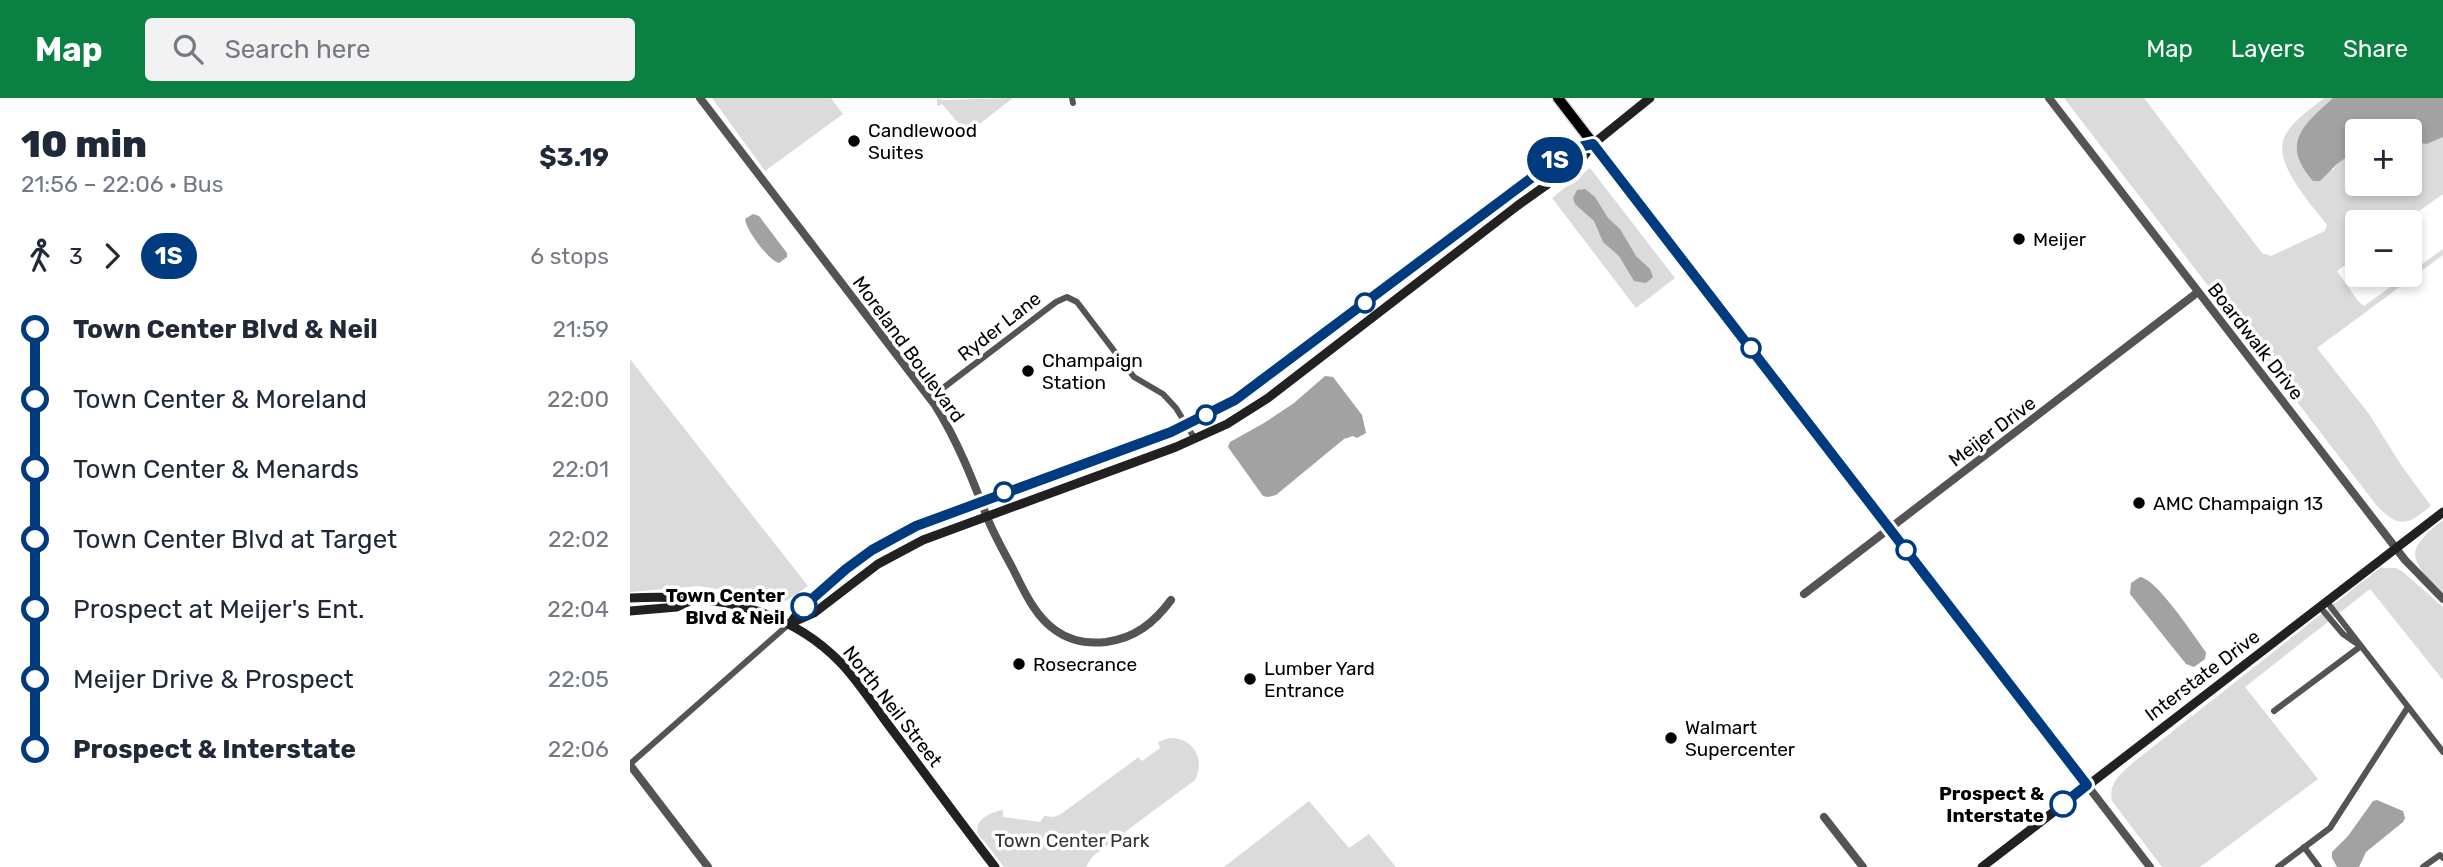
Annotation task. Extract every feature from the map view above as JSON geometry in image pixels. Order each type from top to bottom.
[{"type":"main road","points":[[1558,98],[2087,785]]},
{"type":"main road","points":[[789,624],[814,613],[856,579],[894,554],[923,540],[1195,439],[1235,419],[1268,398],[1492,224],[1580,161],[1593,144],[1650,98]]},
{"type":"main road","points":[[789,624],[802,607],[872,550],[916,526],[1185,425],[1219,409],[1258,385],[1570,149],[1593,144]]},
{"type":"main road","name":"Interstate Drive","points":[[1982,867],[2443,512]]},
{"type":"main road","name":"North Neil Street","points":[[630,598],[674,596],[750,608],[789,624],[821,646],[844,666],[995,867]]},
{"type":"main road","name":"North Neil Street","points":[[630,611],[677,607],[692,600]]},
{"type":"street","name":"Moreland Boulevard","points":[[700,98],[930,398],[954,439],[987,517],[1037,612],[1045,622],[1063,635],[1084,642],[1121,639],[1141,630],[1157,617],[1171,600]]},
{"type":"street","name":"Boardwalk Drive","points":[[2049,98],[2396,548],[2432,591],[2443,599]]},
{"type":"street","name":"Meijer Drive","points":[[1804,594],[2198,292]]},
{"type":"street","name":"Ryder Lane","points":[[930,398],[1056,302],[1067,297],[1077,302],[1134,377],[1163,394],[1176,408],[1195,439]]},
{"type":"street","points":[[2323,604],[2361,646],[2443,752]]},
{"type":"street","points":[[708,867],[630,765],[789,624]]},
{"type":"street","points":[[2274,711],[2361,646]]},
{"type":"street","points":[[2278,867],[2334,823],[2408,706]]},
{"type":"street","points":[[2087,785],[2150,867]]},
{"type":"street","points":[[1824,817],[1863,867]]},
{"type":"street","points":[[2304,847],[2319,867]]},
{"type":"street","points":[[2423,867],[2440,855],[2443,858]]},
{"type":"green space","points":[[712,98],[831,98],[843,114],[765,171]]},
{"type":"green space","points":[[937,98],[1013,98],[973,129],[975,132],[970,136],[956,129],[959,124],[942,104],[937,105]]},
{"type":"green space","points":[[2064,98],[2144,98],[2262,253],[2271,256],[2325,231],[2327,225],[2303,195],[2288,170],[2282,146],[2292,125],[2324,98],[2333,98],[2313,116],[2332,171],[2345,158],[2345,196],[2422,196],[2422,143],[2443,137],[2443,194],[2421,210],[2345,210],[2345,265],[2337,271],[2345,287],[2348,287],[2364,306],[2390,287],[2400,287],[2317,348],[2369,414],[2431,506],[2404,522],[2392,518],[2377,506]]},
{"type":"green space","points":[[1590,168],[1675,278],[1636,308],[1552,198]]},
{"type":"green space","points":[[2443,249],[2443,255],[2422,270],[2422,264]]},
{"type":"green space","points":[[630,359],[808,586],[786,601],[699,586],[630,592]]},
{"type":"green space","points":[[2443,520],[2443,593],[2423,572],[2415,556],[2421,540]]},
{"type":"green space","points":[[2380,568],[2396,568],[2403,572],[2443,607],[2443,680],[2370,589],[2245,687],[2318,779],[2200,867],[2162,867],[2112,801],[2112,788],[2117,778]]},
{"type":"green space","name":"Town Center Park","points":[[1169,738],[1185,741],[1195,751],[1199,764],[1195,780],[1102,849],[1092,857],[1086,867],[1004,867],[977,832],[978,824],[983,818],[1003,810],[1003,817],[1040,822],[1044,816],[1054,817],[1061,814],[1138,757],[1142,761],[1160,748],[1158,742]]},
{"type":"green space","points":[[1309,801],[1349,848],[1369,834],[1396,867],[1224,867]]},
{"type":"shaded area","points":[[2333,98],[2443,98],[2443,137],[2422,143],[2422,119],[2345,119],[2345,158],[2320,181],[2313,181],[2303,168],[2297,146],[2299,136],[2313,117]]},
{"type":"shaded area","points":[[1585,189],[1595,197],[1608,218],[1620,229],[1636,256],[1650,269],[1653,277],[1646,283],[1634,281],[1619,256],[1603,242],[1594,221],[1575,204],[1573,198],[1577,190]]},
{"type":"shaded area","points":[[753,214],[759,216],[787,253],[787,257],[779,263],[764,251],[749,230],[745,219]]},
{"type":"shaded area","points":[[1325,376],[1333,377],[1362,415],[1366,433],[1357,438],[1353,436],[1344,439],[1276,495],[1263,496],[1228,447],[1230,442],[1294,403]]},
{"type":"shaded area","points":[[2140,577],[2156,587],[2165,597],[2206,652],[2205,659],[2194,667],[2186,664],[2130,594],[2131,583]]},
{"type":"shaded area","points":[[2377,800],[2403,811],[2403,822],[2366,852],[2359,867],[2337,867],[2332,852],[2348,836],[2373,801]]},
{"type":"bus line","name":"1S","points":[[804,606],[872,550],[916,526],[1171,432],[1235,400],[1570,149],[1593,144],[2087,785],[2063,804]]},
{"type":"place","name":"Candlewood Suites","points":[[854,141]]},
{"type":"place","name":"Meijer","points":[[2019,239]]},
{"type":"place","name":"Champaign Station","points":[[1028,371]]},
{"type":"place","name":"AMC Champaign 13","points":[[2139,503]]},
{"type":"place","name":"Town Center Blvd & Neil","points":[[804,606]]},
{"type":"place","name":"Rosecrance","points":[[1019,664]]},
{"type":"place","name":"Lumber Yard Entrance","points":[[1250,679]]},
{"type":"place","name":"Walmart Supercenter","points":[[1671,738]]},
{"type":"place","name":"Prospect & Interstate","points":[[2063,804]]}]
